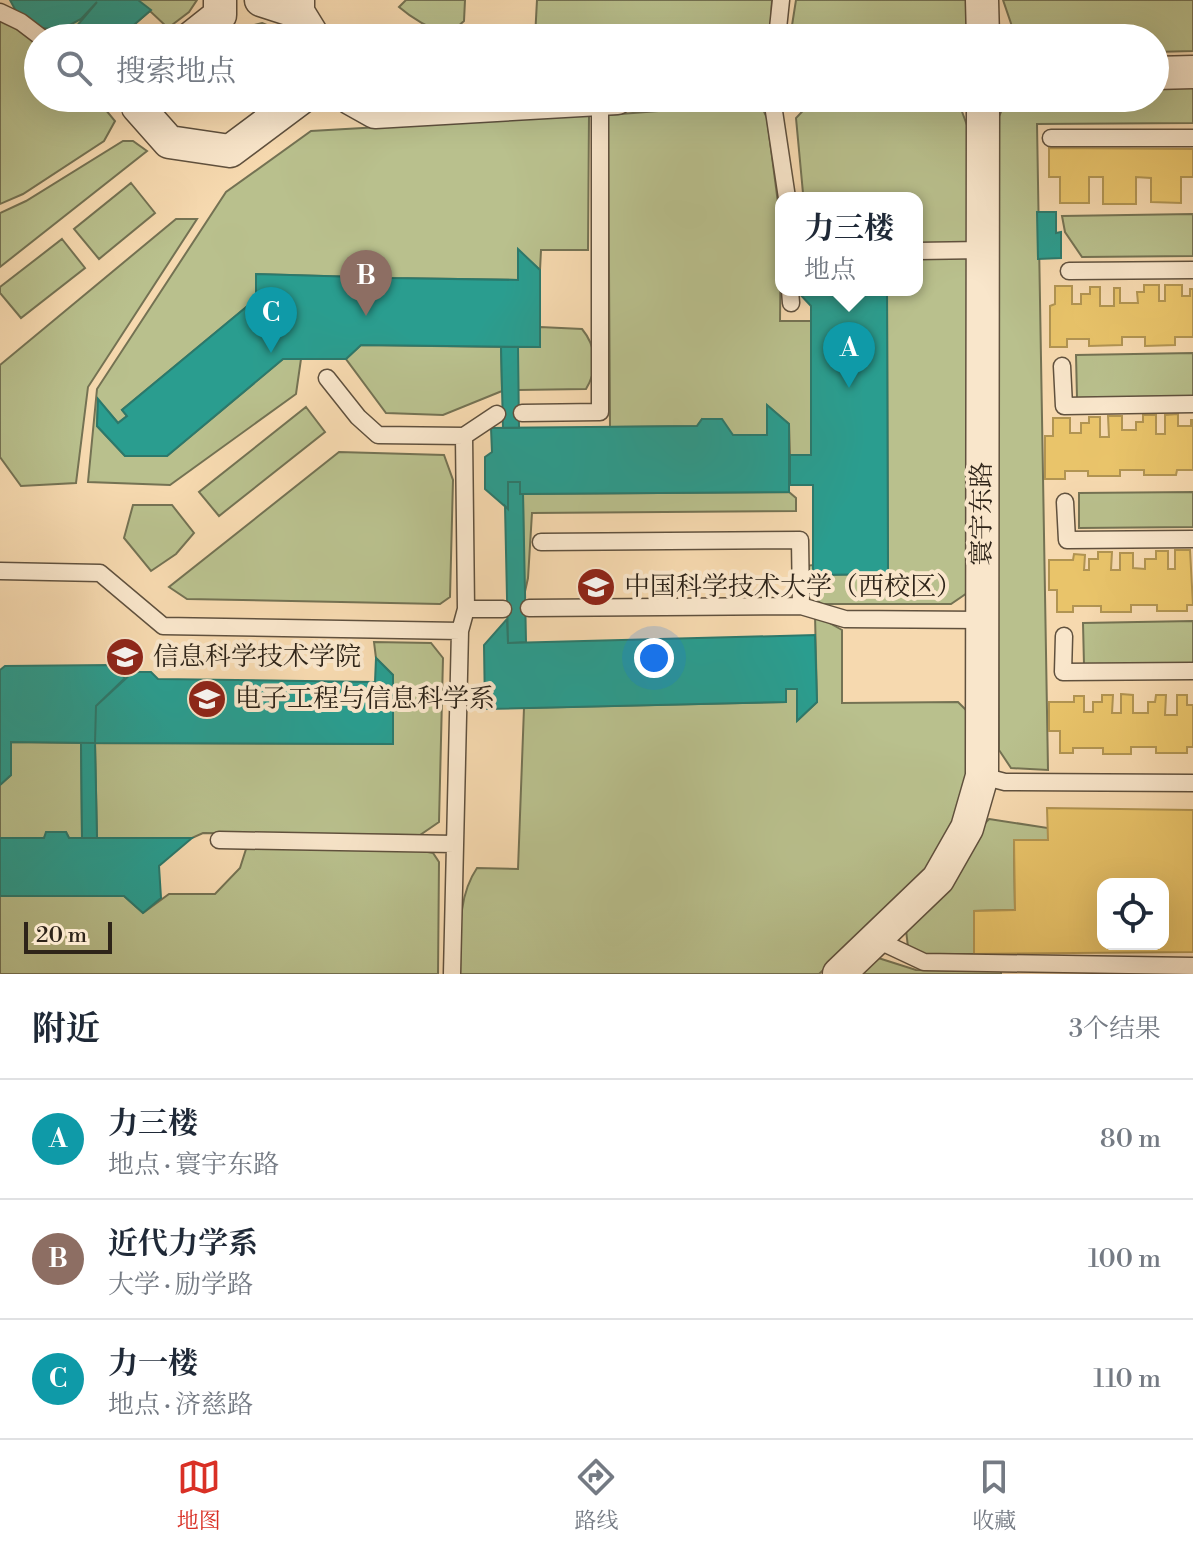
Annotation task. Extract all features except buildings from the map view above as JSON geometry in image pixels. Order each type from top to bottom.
[{"type":"street","points":[[204,24],[220,7],[258,0],[304,17]]},
{"type":"street","points":[[982,0],[983,24]]},
{"type":"street","points":[[1169,73],[1193,72]]},
{"type":"street","points":[[143,112],[169,142],[230,151],[282,112]]},
{"type":"street","name":"寰宇东路","points":[[839,974],[938,879],[967,828],[982,776],[983,112]]},
{"type":"lane","points":[[778,24],[781,0]]},
{"type":"lane","points":[[0,12],[24,24]]},
{"type":"lane","points":[[522,413],[600,412],[600,112]]},
{"type":"lane","points":[[774,112],[786,192]]},
{"type":"lane","points":[[1051,138],[1193,138]]},
{"type":"lane","points":[[923,251],[983,250]]},
{"type":"lane","points":[[1069,271],[1193,270]]},
{"type":"lane","points":[[1062,366],[1064,406],[1193,404]]},
{"type":"lane","points":[[327,378],[358,417],[378,435],[464,436],[497,414]]},
{"type":"lane","points":[[452,974],[460,631],[466,609],[464,436]]},
{"type":"lane","points":[[1065,502],[1067,540],[1193,539]]},
{"type":"lane","points":[[541,542],[800,540],[801,606]]},
{"type":"lane","points":[[0,571],[100,573],[163,626],[460,631]]},
{"type":"lane","points":[[529,608],[801,606],[845,619],[982,620]]},
{"type":"lane","points":[[466,609],[503,609]]},
{"type":"lane","points":[[1064,636],[1063,672],[1193,671]]},
{"type":"lane","points":[[982,776],[1005,782],[1193,783]]},
{"type":"lane","points":[[219,840],[454,844]]},
{"type":"lane","points":[[875,939],[924,962],[1193,966]]},
{"type":"green space","points":[[15,0],[197,0],[189,12],[173,24],[164,24],[150,11],[135,24],[44,24]]},
{"type":"green space","points":[[406,0],[465,0],[464,21],[461,24],[424,24],[399,7]]},
{"type":"green space","points":[[537,0],[772,0],[771,24],[536,24]]},
{"type":"green space","points":[[796,0],[971,0],[968,24],[792,24]]},
{"type":"green space","points":[[1003,0],[1193,0],[1193,51],[1169,52],[1169,24],[1011,24]]},
{"type":"green space","points":[[0,19],[24,34],[24,112],[108,112],[115,121],[104,141],[23,194],[0,204]]},
{"type":"green space","points":[[1193,85],[1193,123],[1037,124],[1048,770],[1011,768],[999,750],[996,123],[1001,112],[1169,112],[1169,86]]},
{"type":"green space","points":[[764,112],[777,192],[775,296],[780,296],[780,321],[811,321],[811,455],[790,455],[789,424],[768,406],[767,435],[733,435],[702,419],[697,426],[610,427],[608,115]]},
{"type":"green space","points":[[802,112],[962,112],[972,139],[970,591],[951,604],[822,604],[806,592],[797,567],[813,565],[814,575],[888,574],[887,296],[923,296],[923,192],[803,192],[796,118]]},
{"type":"green space","points":[[589,115],[588,250],[541,250],[540,270],[518,250],[518,280],[390,278],[383,271],[364,271],[358,277],[257,274],[256,299],[122,410],[127,416],[118,423],[98,400],[97,426],[125,456],[167,456],[283,359],[301,359],[296,394],[170,485],[88,482],[97,389],[226,192],[311,131]]},
{"type":"green space","points":[[123,141],[133,141],[147,151],[0,267],[0,213],[26,201]]},
{"type":"green space","points":[[131,183],[155,213],[99,259],[74,229]]},
{"type":"green space","points":[[1193,214],[1193,256],[1082,257],[1065,232],[1062,216]]},
{"type":"green space","points":[[176,219],[197,219],[88,387],[76,483],[21,486],[0,457],[0,365]]},
{"type":"green space","points":[[62,239],[85,268],[21,318],[0,293],[0,287]]},
{"type":"green space","points":[[540,327],[582,329],[591,343],[594,358],[593,374],[586,389],[518,390],[518,347],[540,347]]},
{"type":"green space","points":[[361,345],[501,347],[502,391],[443,415],[386,413],[346,359]]},
{"type":"green space","points":[[1193,353],[1193,396],[1077,398],[1076,355]]},
{"type":"green space","points":[[306,407],[325,432],[219,516],[199,492]]},
{"type":"green space","points":[[339,452],[444,455],[453,480],[450,597],[440,604],[187,599],[169,587]]},
{"type":"green space","points":[[789,492],[796,498],[796,511],[532,513],[524,596],[523,494]]},
{"type":"green space","points":[[1193,492],[1193,527],[1079,528],[1079,493]]},
{"type":"green space","points":[[133,505],[172,505],[194,533],[176,554],[151,571],[124,538]]},
{"type":"green space","points":[[815,615],[842,630],[842,703],[958,702],[970,714],[969,789],[930,871],[819,974],[460,974],[461,919],[470,880],[477,868],[518,869],[524,708],[785,702],[786,689],[797,689],[798,720],[817,702]]},
{"type":"green space","points":[[1193,621],[1193,663],[1084,665],[1083,623]]},
{"type":"green space","points":[[374,642],[431,643],[443,658],[439,822],[420,835],[203,833],[192,838],[97,838],[95,743],[393,744],[393,675],[376,658]]},
{"type":"green space","points":[[11,742],[81,743],[82,838],[69,838],[66,832],[47,832],[44,838],[0,838],[0,785],[11,775]]},
{"type":"green space","points":[[989,819],[1048,828],[1048,840],[1014,841],[1015,910],[974,911],[974,954],[921,954],[908,947],[906,930],[974,835]]},
{"type":"green space","points":[[247,846],[413,849],[433,853],[439,862],[438,974],[0,974],[0,896],[124,896],[143,913],[169,894],[215,894],[240,868]]},
{"type":"green space","points":[[872,956],[916,970],[1001,971],[1001,974],[853,974]]},
{"type":"place","name":"近代力学系","points":[[366,316]]},
{"type":"place","name":"力一楼","points":[[271,353]]},
{"type":"place","name":"力三楼","points":[[849,388]]},
{"type":"place","name":"中国科学技术大学（西校区）","points":[[596,587]]},
{"type":"place","name":"信息科学技术学院","points":[[125,657]]},
{"type":"place","name":"电子工程与信息科学系","points":[[207,699]]}]
